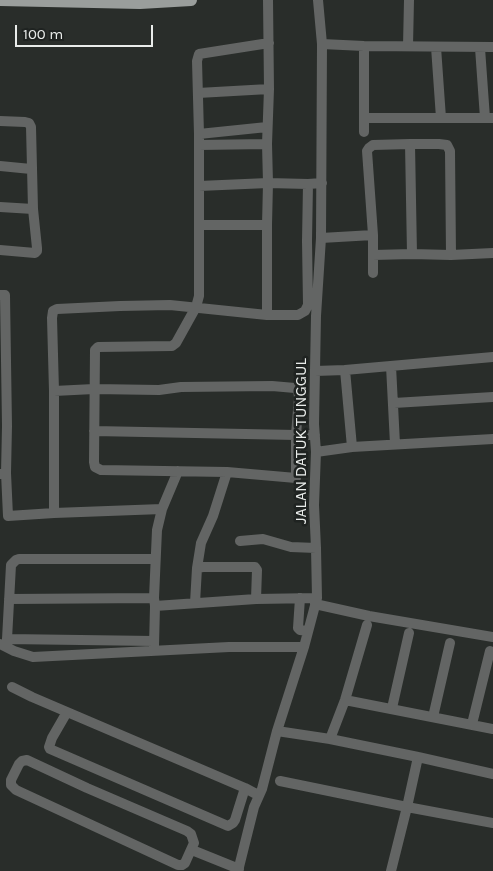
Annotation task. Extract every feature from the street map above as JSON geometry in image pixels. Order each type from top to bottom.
[{"type":"main road","points":[[0,0],[140,3],[191,0]]},
{"type":"street","points":[[267,315],[268,0]]},
{"type":"street","name":"JALAN DATUK TUNGGUL","points":[[239,870],[258,795],[262,789],[277,731],[304,647],[316,601],[314,505],[316,452],[314,424],[316,316],[322,183],[322,44],[318,0]]},
{"type":"street","points":[[408,46],[409,0]]},
{"type":"street","points":[[54,390],[94,389],[159,390],[181,387],[272,386],[295,388],[298,390],[299,397],[296,435],[296,478],[227,472],[101,470],[95,467],[94,462],[94,389],[95,350],[98,347],[172,346],[176,343],[196,307],[199,296],[197,61],[199,54],[269,43]]},
{"type":"street","points":[[322,44],[493,48]]},
{"type":"street","points":[[364,46],[364,132]]},
{"type":"street","points":[[436,47],[441,118]]},
{"type":"street","points":[[364,118],[489,118],[480,48]]},
{"type":"street","points":[[198,93],[269,90]]},
{"type":"street","points":[[0,121],[28,123],[31,127],[32,209],[37,252],[0,250]]},
{"type":"street","points":[[199,134],[268,127]]},
{"type":"street","points":[[199,145],[267,144]]},
{"type":"street","points":[[410,144],[412,254]]},
{"type":"street","points":[[373,273],[373,236],[367,151],[373,145],[448,145],[450,151],[451,256]]},
{"type":"street","points":[[0,166],[31,169]]},
{"type":"street","points":[[199,186],[322,183]]},
{"type":"street","points":[[54,513],[53,311],[57,309],[170,305],[267,315],[298,315],[305,311],[308,304],[308,184]]},
{"type":"street","points":[[0,207],[32,209]]},
{"type":"street","points":[[199,225],[267,225]]},
{"type":"street","points":[[321,238],[373,236]]},
{"type":"street","points":[[373,255],[451,256],[493,253]]},
{"type":"street","points":[[0,295],[5,295],[4,517],[162,509]]},
{"type":"street","points":[[316,371],[493,357]]},
{"type":"street","points":[[391,366],[396,444]]},
{"type":"street","points":[[344,370],[352,447]]},
{"type":"street","points":[[394,403],[493,397]]},
{"type":"street","points":[[94,431],[315,435]]},
{"type":"street","points":[[316,452],[352,447],[493,439]]},
{"type":"street","points":[[154,646],[157,530],[162,509],[178,471]]},
{"type":"street","points":[[195,602],[201,543],[213,516],[227,472]]},
{"type":"street","points":[[240,541],[263,538],[290,547],[316,548]]},
{"type":"street","points":[[155,559],[16,560],[11,565],[7,639],[154,646],[304,647]]},
{"type":"street","points":[[197,568],[255,567],[256,599]]},
{"type":"street","points":[[9,599],[195,602],[300,598],[377,617],[493,637]]},
{"type":"street","points":[[300,598],[298,628],[308,631]]},
{"type":"street","points":[[330,739],[345,700],[367,625]]},
{"type":"street","points":[[392,708],[409,633]]},
{"type":"street","points":[[433,717],[450,643]]},
{"type":"street","points":[[0,644],[33,657],[154,646]]},
{"type":"street","points":[[472,724],[490,651]]},
{"type":"street","points":[[12,687],[258,795]]},
{"type":"street","points":[[345,700],[493,729]]},
{"type":"street","points":[[67,712],[52,738],[49,746],[50,749],[228,826],[235,820],[245,788]]},
{"type":"street","points":[[277,731],[330,739],[493,774]]},
{"type":"street","points":[[391,871],[418,757]]},
{"type":"street","points":[[28,760],[86,788],[187,831],[193,838],[192,850],[185,863],[178,865],[16,790],[11,784],[11,780],[19,764],[22,761],[28,760]]},
{"type":"street","points":[[280,781],[493,823]]},
{"type":"street","points":[[192,850],[239,870]]}]
